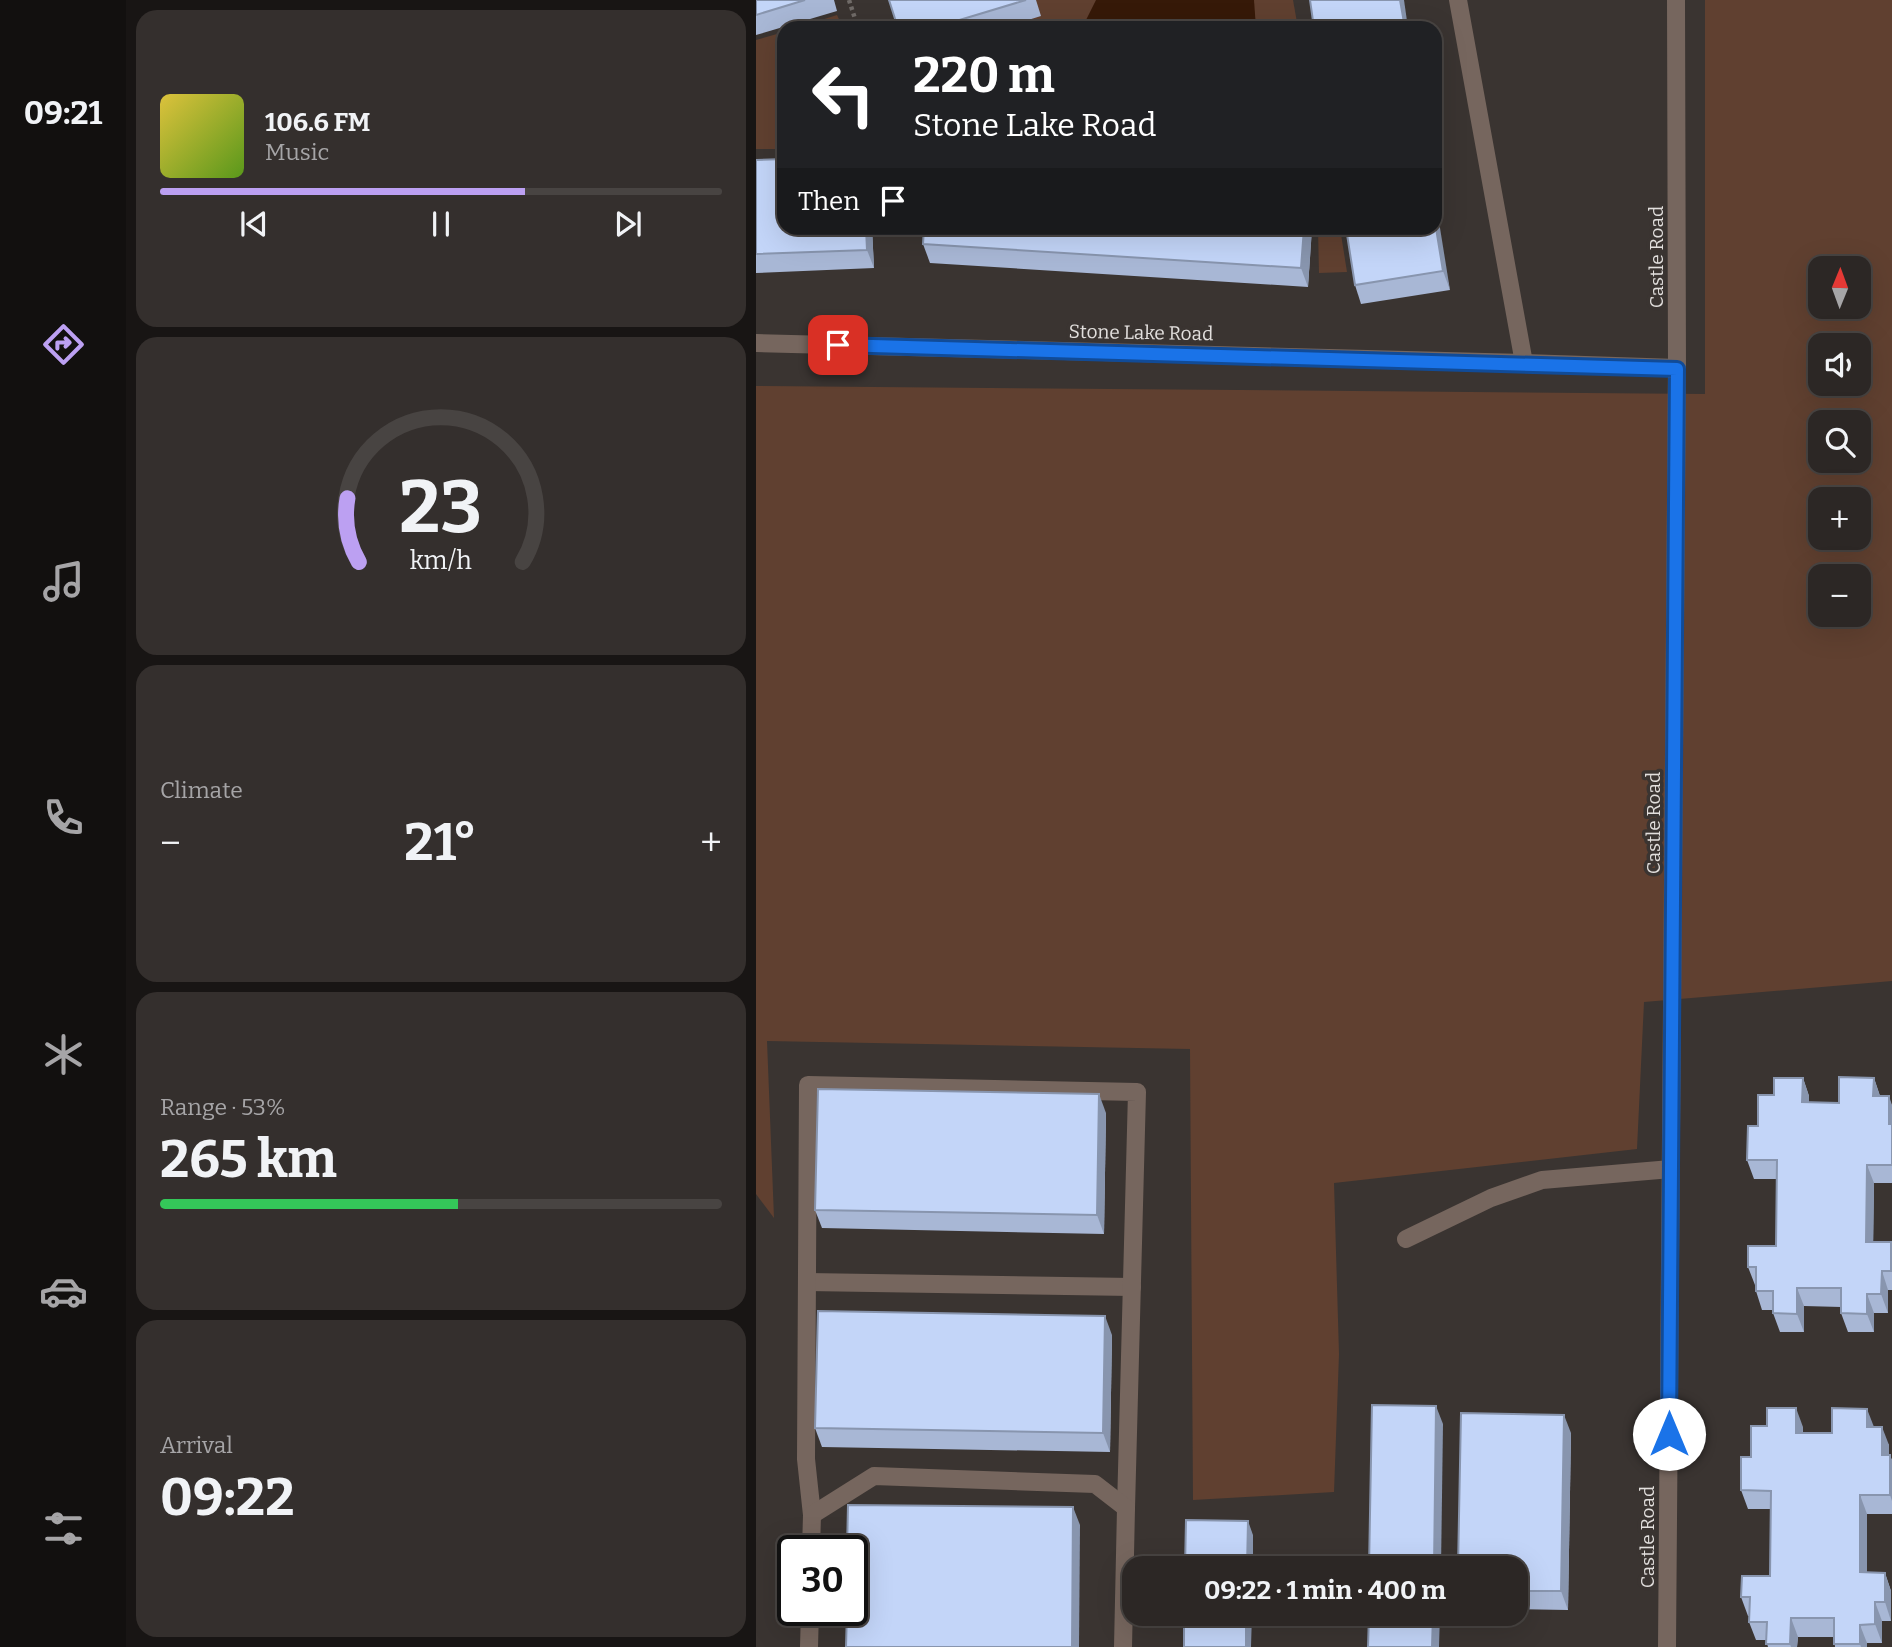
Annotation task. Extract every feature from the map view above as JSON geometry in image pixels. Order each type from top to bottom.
[{"type":"street","points":[[1458,0],[1524,363]]},
{"type":"street","name":"Castle Road","points":[[1668,1647],[1677,369],[1676,0]]},
{"type":"street","name":"Stone Lake Road","points":[[756,343],[1677,369]]},
{"type":"street","points":[[811,1535],[806,1459],[808,1085],[1138,1092],[1123,1647]]},
{"type":"street","points":[[1406,1239],[1491,1198],[1542,1180],[1671,1169]]},
{"type":"street","points":[[807,1282],[1132,1287]]},
{"type":"street","points":[[812,1516],[874,1476],[1095,1484],[1126,1508]]},
{"type":"street","points":[[809,1647],[810,1626]]},
{"type":"path","points":[[849,0],[856,21]]},
{"type":"shaded area","points":[[1031,0],[1293,0],[1297,21],[1018,21]]},
{"type":"shaded area","points":[[1096,0],[1254,0],[1256,21],[1086,21]]},
{"type":"shaded area","points":[[1705,0],[1892,0],[1892,981],[1644,1002],[1637,1149],[1334,1183],[1339,1354],[1334,1492],[1193,1500],[1190,1049],[767,1041],[774,1218],[756,1194],[756,386],[1705,394]]},
{"type":"shaded area","points":[[837,15],[840,21],[818,21]]},
{"type":"shaded area","points":[[777,34],[777,149],[756,149],[756,40]]},
{"type":"shaded area","points":[[1318,235],[1341,235],[1347,272],[1319,273]]},
{"type":"building","points":[[756,0],[805,0],[756,15]]},
{"type":"building","points":[[889,0],[1026,0],[956,21],[896,21]]},
{"type":"building","points":[[1310,0],[1400,0],[1404,21],[1313,21]]},
{"type":"building","points":[[777,159],[777,235],[866,235],[867,250],[756,254],[756,160]]},
{"type":"building","points":[[924,235],[1303,235],[1301,268],[923,244]]},
{"type":"building","points":[[1347,235],[1437,235],[1443,271],[1355,285]]},
{"type":"building","points":[[1839,1077],[1874,1078],[1873,1096],[1889,1096],[1892,1165],[1867,1165],[1866,1242],[1891,1242],[1891,1271],[1882,1271],[1881,1294],[1867,1294],[1867,1314],[1841,1313],[1841,1288],[1797,1288],[1797,1314],[1773,1313],[1773,1291],[1756,1291],[1756,1267],[1748,1267],[1748,1246],[1776,1246],[1777,1160],[1747,1160],[1748,1126],[1758,1126],[1758,1095],[1774,1095],[1774,1078],[1803,1078],[1802,1102],[1839,1103]]},
{"type":"building","points":[[818,1089],[1099,1094],[1097,1215],[815,1210]]},
{"type":"building","points":[[818,1311],[1105,1316],[1103,1433],[815,1428]]},
{"type":"building","points":[[1372,1405],[1436,1406],[1434,1556],[1369,1556]]},
{"type":"building","points":[[1767,1408],[1796,1408],[1796,1433],[1832,1433],[1832,1408],[1867,1409],[1867,1427],[1882,1427],[1882,1455],[1890,1455],[1890,1495],[1860,1495],[1860,1572],[1885,1573],[1885,1602],[1875,1602],[1875,1624],[1860,1625],[1860,1644],[1834,1644],[1834,1618],[1791,1618],[1790,1644],[1766,1644],[1767,1622],[1749,1622],[1750,1597],[1741,1597],[1742,1576],[1770,1576],[1771,1491],[1741,1490],[1741,1457],[1751,1457],[1751,1426],[1767,1426]]},
{"type":"building","points":[[1461,1413],[1564,1415],[1561,1591],[1528,1591],[1528,1556],[1458,1556]]},
{"type":"building","points":[[848,1505],[1073,1507],[1072,1647],[846,1647],[847,1626],[868,1626],[868,1535],[847,1535]]},
{"type":"building","points":[[1186,1520],[1248,1521],[1247,1556],[1185,1556]]},
{"type":"building","points":[[1184,1626],[1246,1626],[1246,1647],[1184,1647]]},
{"type":"building","points":[[1369,1626],[1433,1626],[1432,1647],[1368,1647]]},
{"type":"route","points":[[838,345],[1677,369],[1669,1434]]}]
